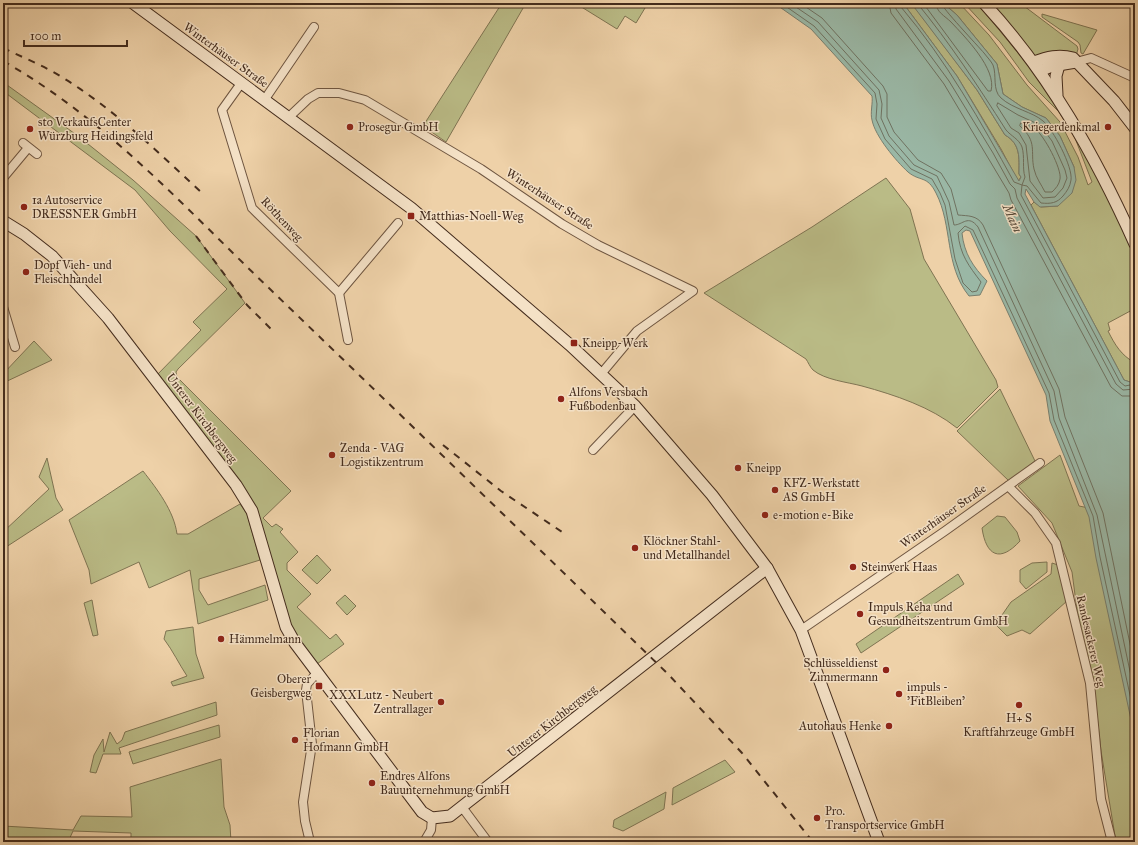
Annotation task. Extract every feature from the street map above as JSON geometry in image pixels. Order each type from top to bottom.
[{"type":"main road","name":"Winterhäuser Straße","points":[[134,3],[411,208],[570,345],[635,406],[712,495],[767,568],[801,630],[879,842]]},
{"type":"main road","points":[[984,3],[1037,67],[1057,96],[1094,158],[1135,244]]},
{"type":"main road","points":[[1037,67],[1060,56],[1073,58],[1114,101],[1135,128]]},
{"type":"main road","points":[[1037,67],[1076,62]]},
{"type":"main road","points":[[1057,96],[1056,76],[1059,65]]},
{"type":"main road","name":"Unterer Kirchbergweg","points":[[3,222],[24,234],[52,256],[94,301],[155,377],[236,485],[252,511],[286,627],[294,644],[422,812],[432,818],[450,816],[767,568]]},
{"type":"street","name":"Winterhäuser Straße","points":[[265,99],[314,27]]},
{"type":"street","points":[[1076,62],[1091,58],[1135,78]]},
{"type":"street","name":"Röthenweg","points":[[242,82],[222,110],[252,208],[339,293]]},
{"type":"street","name":"Winterhäuser Straße","points":[[289,117],[308,99],[318,93],[339,93],[365,100],[481,169],[558,222],[586,238],[693,291],[637,331],[601,374]]},
{"type":"street","points":[[3,178],[25,145],[37,154]]},
{"type":"street","points":[[348,340],[339,293],[398,223]]},
{"type":"street","points":[[4,311],[15,347]]},
{"type":"street","points":[[593,450],[635,406]]},
{"type":"street","name":"Winterhäuser Straße","points":[[801,630],[940,535],[1040,463]]},
{"type":"street","name":"Randesackerer Weg","points":[[1008,486],[1035,513],[1056,543],[1090,683],[1101,799],[1112,842]]},
{"type":"street","points":[[310,842],[303,802],[312,744],[306,690],[307,684],[317,673]]},
{"type":"street","points":[[462,807],[488,842]]},
{"type":"street","points":[[424,842],[431,830],[432,818]]},
{"type":"green space","points":[[502,3],[526,3],[446,142],[423,126]]},
{"type":"green space","points":[[575,3],[648,3],[636,23],[625,16],[617,29]]},
{"type":"green space","points":[[903,3],[911,3],[914,6],[977,90],[1005,135],[1014,143],[1018,152],[1019,174],[1021,177],[1018,181],[1001,149],[957,76]]},
{"type":"green space","points":[[943,3],[959,3],[989,35],[1027,85],[1060,122],[1078,157],[1088,185],[1092,182],[1075,138],[1059,112],[1029,82],[1000,42],[964,3],[977,3],[1036,75],[1076,134],[1118,214],[1135,251],[1135,311],[1134,309],[1108,323],[1110,330],[1108,331],[1119,349],[1126,357],[1135,363],[1135,380],[1130,382],[1124,380],[1031,205],[1034,202],[1041,207],[1058,206],[1074,167],[1060,136],[1046,118],[1022,107],[1003,94],[997,64],[957,15]]},
{"type":"green space","points":[[989,3],[1020,3],[1077,46],[1078,49],[1076,56],[1035,58]]},
{"type":"green space","points":[[1042,14],[1097,30],[1083,54],[1081,53],[1078,42],[1042,17]]},
{"type":"green space","points":[[7,85],[78,136],[133,180],[196,236],[245,303],[176,372],[177,377],[291,491],[263,518],[272,527],[276,524],[283,529],[280,532],[298,552],[287,563],[287,570],[311,594],[297,607],[330,639],[336,634],[344,644],[313,667],[295,643],[252,511],[155,377],[201,330],[193,322],[227,289],[170,231],[135,190],[3,91]]},
{"type":"green space","points":[[886,178],[910,209],[924,259],[996,380],[998,387],[957,428],[936,414],[912,402],[887,393],[830,378],[818,373],[812,369],[806,359],[704,293],[812,227]]},
{"type":"green space","points":[[34,341],[52,360],[3,383],[3,374]]},
{"type":"green space","points":[[1000,389],[1035,461],[1009,481],[957,431]]},
{"type":"green space","points":[[1060,455],[1079,506],[1094,509],[1135,735],[1135,842],[1116,842],[1101,751],[1097,715],[1077,610],[1072,572],[1052,523],[1018,486]]},
{"type":"green space","points":[[47,458],[56,498],[63,510],[3,549],[3,532],[49,489],[39,477]]},
{"type":"green space","points":[[143,471],[169,509],[177,534],[188,534],[240,504],[247,514],[260,560],[199,579],[199,590],[208,605],[265,585],[268,600],[198,624],[190,570],[149,588],[139,562],[91,584],[89,570],[69,520]]},
{"type":"green space","points":[[997,516],[1005,517],[1017,532],[1020,541],[1013,548],[1000,554],[995,553],[987,545],[982,528]]},
{"type":"green space","points":[[317,555],[331,570],[317,584],[302,570]]},
{"type":"green space","points":[[1047,562],[1047,572],[1026,589],[1020,582],[1020,570],[1032,563]]},
{"type":"green space","points":[[1052,563],[1058,565],[1067,601],[1030,634],[1022,630],[1007,636],[993,622],[1002,615],[1011,602],[1051,574]]},
{"type":"green space","points":[[958,574],[964,584],[861,653],[856,644]]},
{"type":"green space","points":[[345,595],[356,606],[347,615],[336,603]]},
{"type":"green space","points":[[92,600],[98,635],[93,636],[84,603]]},
{"type":"green space","points":[[193,627],[196,654],[204,678],[173,686],[171,682],[187,676],[164,639],[166,631]]},
{"type":"green space","points":[[216,702],[217,715],[119,748],[121,754],[103,754],[96,773],[90,772],[94,755],[103,739],[104,752],[110,732],[117,744],[122,740],[125,732]]},
{"type":"green space","points":[[219,725],[220,737],[133,764],[129,752]]},
{"type":"green space","points":[[221,759],[224,807],[230,825],[231,842],[131,842],[131,833],[73,831],[68,842],[3,842],[3,826],[73,830],[81,816],[132,817],[130,787]]},
{"type":"green space","points":[[725,760],[735,772],[672,805],[673,788]]},
{"type":"green space","points":[[666,792],[664,809],[623,831],[613,827],[614,820]]},
{"type":"water","name":"Main","points":[[774,3],[903,3],[957,76],[1019,181],[1021,177],[1019,174],[1019,157],[1014,143],[1005,135],[977,90],[911,3],[943,3],[957,15],[997,64],[1003,94],[1022,107],[1046,118],[1060,136],[1074,167],[1076,180],[1072,193],[1058,206],[1040,207],[1034,202],[1026,189],[1025,194],[1124,380],[1130,382],[1135,380],[1135,738],[1096,558],[1089,517],[1050,421],[1046,395],[970,231],[966,230],[962,233],[967,253],[973,265],[987,281],[980,295],[969,296],[961,284],[956,271],[952,258],[945,219],[933,187],[926,181],[908,172],[892,155],[882,141],[872,120],[872,96],[811,29]]},
{"type":"railway","points":[[3,48],[53,72],[98,102],[117,116],[203,194]]},
{"type":"railway","points":[[3,61],[41,84],[77,110],[144,167],[177,198],[668,674],[742,753],[813,842]]},
{"type":"railway","points":[[196,236],[247,305],[272,330]]},
{"type":"railway","points":[[443,445],[501,491],[565,534]]},
{"type":"place","name":"Prosegur GmbH","points":[[350,127]]},
{"type":"place","name":"Kriegerdenkmal","points":[[1108,127]]},
{"type":"place","name":"sto VerkaufsCenter Würzburg Heidingsfeld","points":[[30,129]]},
{"type":"place","name":"1a Autoservice DRESSNER GmbH","points":[[24,207]]},
{"type":"place","name":"Matthias-Noell-Weg","points":[[411,216]]},
{"type":"place","name":"Dopf Vieh- und Fleischhandel","points":[[26,272]]},
{"type":"place","name":"Kneipp-Werk","points":[[574,343]]},
{"type":"place","name":"Alfons Versbach Fußbodenbau","points":[[561,399]]},
{"type":"place","name":"Zenda - VAG Logistikzentrum","points":[[332,455]]},
{"type":"place","name":"Kneipp","points":[[738,468]]},
{"type":"place","name":"KFZ-Werkstatt AS GmbH","points":[[775,490]]},
{"type":"place","name":"e-motion e-Bike","points":[[765,515]]},
{"type":"place","name":"Klöckner Stahl- und Metallhandel","points":[[635,548]]},
{"type":"place","name":"Steinwerk Haas","points":[[853,567]]},
{"type":"place","name":"Impuls Reha und Gesundheitszentrum GmbH","points":[[860,614]]},
{"type":"place","name":"Hämmelmann","points":[[221,639]]},
{"type":"place","name":"Schlüsseldienst Zimmermann","points":[[886,670]]},
{"type":"place","name":"Oberer Geisbergweg","points":[[319,686]]},
{"type":"place","name":"impuls - 'FitBleiben'","points":[[899,694]]},
{"type":"place","name":"XXXLutz - Neubert Zentrallager","points":[[441,702]]},
{"type":"place","name":"H+ S Kraftfahrzeuge GmbH","points":[[1019,705]]},
{"type":"place","name":"Autohaus Henke","points":[[889,726]]},
{"type":"place","name":"Florian Hofmann GmbH","points":[[295,740]]},
{"type":"place","name":"Endres Alfons Bauunternehmung GmbH","points":[[372,783]]},
{"type":"place","name":"Pro. Transportservice GmbH","points":[[817,818]]}]
